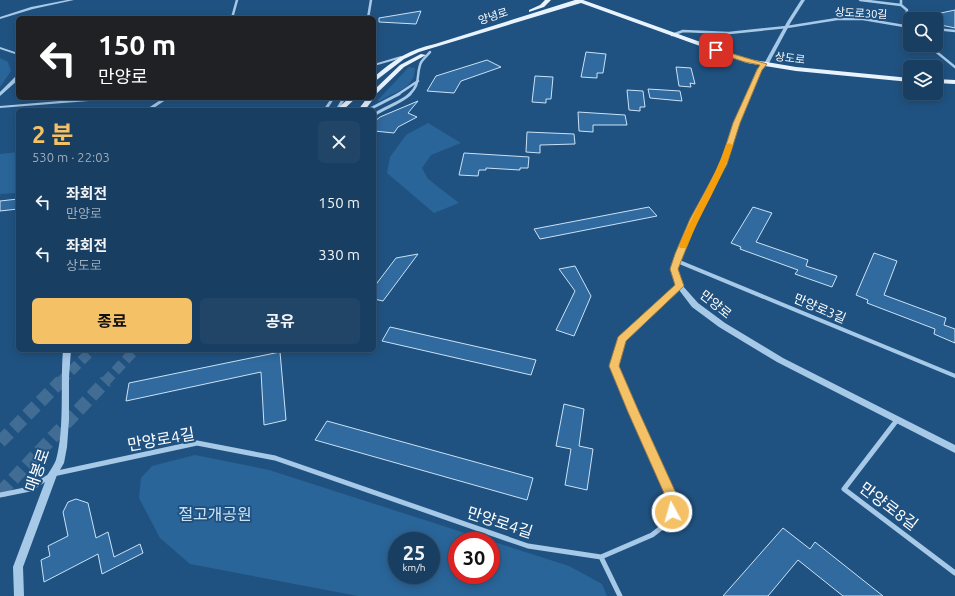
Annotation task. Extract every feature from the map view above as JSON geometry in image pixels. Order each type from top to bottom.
[{"type":"main road","points":[[509,22],[542,6],[548,0]]},
{"type":"main road","name":"양녕로","points":[[376,78],[401,57],[421,48],[436,46],[579,1]]},
{"type":"main road","name":"상도로","points":[[579,1],[747,61],[903,79]]},
{"type":"main road","name":"양녕로","points":[[376,92],[402,66],[418,56],[430,52],[436,46]]},
{"type":"main road","points":[[943,81],[955,82]]},
{"type":"main road","points":[[340,108],[350,100]]},
{"type":"main road","points":[[363,108],[369,100]]},
{"type":"street","points":[[0,18],[32,8],[72,0]]},
{"type":"street","points":[[233,16],[237,0]]},
{"type":"street","points":[[368,16],[371,0]]},
{"type":"street","name":"만양로","points":[[803,0],[786,27],[767,63],[764,64],[759,70],[736,123],[723,164],[694,219],[674,269],[680,286],[695,305],[727,328],[780,360],[955,449]]},
{"type":"street","points":[[860,0],[901,5],[907,10],[907,12]]},
{"type":"street","points":[[901,0],[901,5]]},
{"type":"street","name":"상도로30길","points":[[786,27],[821,20],[850,18],[903,26]]},
{"type":"street","name":"상도로","points":[[672,35],[683,32],[729,33],[786,27]]},
{"type":"street","points":[[943,29],[955,30]]},
{"type":"street","points":[[0,48],[16,53]]},
{"type":"street","points":[[376,114],[382,109],[406,98],[413,91],[419,80],[420,64],[430,52]]},
{"type":"street","points":[[937,52],[955,67]]},
{"type":"street","points":[[376,64],[401,57]]},
{"type":"street","points":[[0,95],[16,79]]},
{"type":"street","points":[[372,108],[402,92],[419,80]]},
{"type":"street","points":[[0,107],[89,100]]},
{"type":"street","points":[[151,108],[163,100]]},
{"type":"street","name":"만양로3길","points":[[677,261],[955,376]]},
{"type":"street","points":[[620,596],[600,557],[652,535],[670,521],[674,502],[614,366],[622,339],[680,286]]},
{"type":"street","name":"매봉로","points":[[19,596],[18,567],[53,474],[60,462],[64,422],[64,369],[67,352]]},
{"type":"street","name":"만양로8길","points":[[897,420],[844,489],[955,573]]},
{"type":"street","name":"만양로4길","points":[[53,474],[197,443],[275,458],[528,546],[600,557]]},
{"type":"street","points":[[0,495],[30,489],[53,474]]},
{"type":"green space","points":[[0,58],[8,62],[11,71],[0,87]]},
{"type":"green space","points":[[409,67],[415,68],[412,81],[403,89],[380,101],[377,101]]},
{"type":"green space","points":[[428,123],[461,143],[431,155],[422,168],[428,179],[459,203],[434,213],[387,173],[390,157],[406,135]]},
{"type":"green space","points":[[16,152],[16,193],[0,194],[0,154]]},
{"type":"green space","name":"절고개공원","points":[[195,455],[269,470],[462,532],[448,532],[448,584],[500,584],[500,544],[569,566],[602,584],[607,596],[358,596],[190,564],[160,538],[139,498],[141,478],[152,466]]},
{"type":"building","points":[[955,10],[955,28],[943,25],[943,13]]},
{"type":"building","points":[[421,11],[416,24],[379,22],[379,18]]},
{"type":"building","points":[[586,52],[606,54],[603,73],[597,73],[597,78],[581,77]]},
{"type":"building","points":[[487,60],[501,67],[461,81],[454,93],[427,91],[436,76]]},
{"type":"building","points":[[676,67],[691,68],[695,84],[690,83],[691,87],[679,86]]},
{"type":"building","points":[[535,76],[553,77],[551,99],[546,99],[546,103],[532,102]]},
{"type":"building","points":[[648,89],[680,91],[682,101],[650,98]]},
{"type":"building","points":[[627,90],[643,91],[645,107],[640,107],[640,111],[629,110]]},
{"type":"building","points":[[418,101],[408,113],[417,117],[398,127],[394,133],[376,131],[376,120],[380,117]]},
{"type":"building","points":[[578,112],[625,115],[627,125],[593,125],[593,132],[579,131]]},
{"type":"building","points":[[527,132],[574,134],[575,144],[540,145],[540,153],[526,152]]},
{"type":"building","points":[[464,153],[529,157],[528,168],[520,168],[520,170],[486,168],[486,170],[479,170],[478,176],[459,175]]},
{"type":"building","points":[[16,199],[16,209],[0,211],[0,201]]},
{"type":"building","points":[[649,207],[657,216],[540,239],[534,229]]},
{"type":"building","points":[[753,207],[772,213],[756,242],[808,260],[806,266],[837,276],[832,287],[795,274],[798,270],[740,249],[741,247],[731,243]]},
{"type":"building","points":[[874,253],[897,261],[884,295],[946,318],[944,325],[955,329],[955,343],[934,334],[935,329],[867,303],[868,300],[856,295]]},
{"type":"building","points":[[418,254],[383,301],[376,299],[376,284],[396,258]]},
{"type":"building","points":[[575,266],[591,296],[574,336],[556,330],[575,291],[559,269]]},
{"type":"building","points":[[390,327],[536,360],[531,375],[382,341]]},
{"type":"building","points":[[280,352],[286,420],[264,425],[261,372],[126,401],[129,383]]},
{"type":"building","points":[[564,404],[584,409],[579,446],[593,449],[587,490],[565,485],[571,449],[556,446]]},
{"type":"building","points":[[327,421],[533,478],[527,500],[315,440]]},
{"type":"building","points":[[76,499],[88,503],[96,538],[108,532],[114,557],[140,544],[143,553],[102,574],[98,554],[44,582],[41,560],[50,556],[48,546],[68,536],[63,512],[68,502]]},
{"type":"building","points":[[783,528],[810,549],[815,542],[883,596],[843,596],[798,560],[768,596],[723,596]]},
{"type":"tunnel","points":[[0,442],[90,352]]},
{"type":"tunnel","points":[[105,382],[133,352]]},
{"type":"tunnel","points":[[0,493],[106,381]]},
{"type":"slow traffic","points":[[683,246],[694,219],[723,164],[729,145]]},
{"type":"route","points":[[672,512],[674,502],[614,366],[622,339],[680,286],[674,269],[679,254],[694,219],[723,164],[736,123],[759,70],[764,64],[747,61],[716,50]]}]
